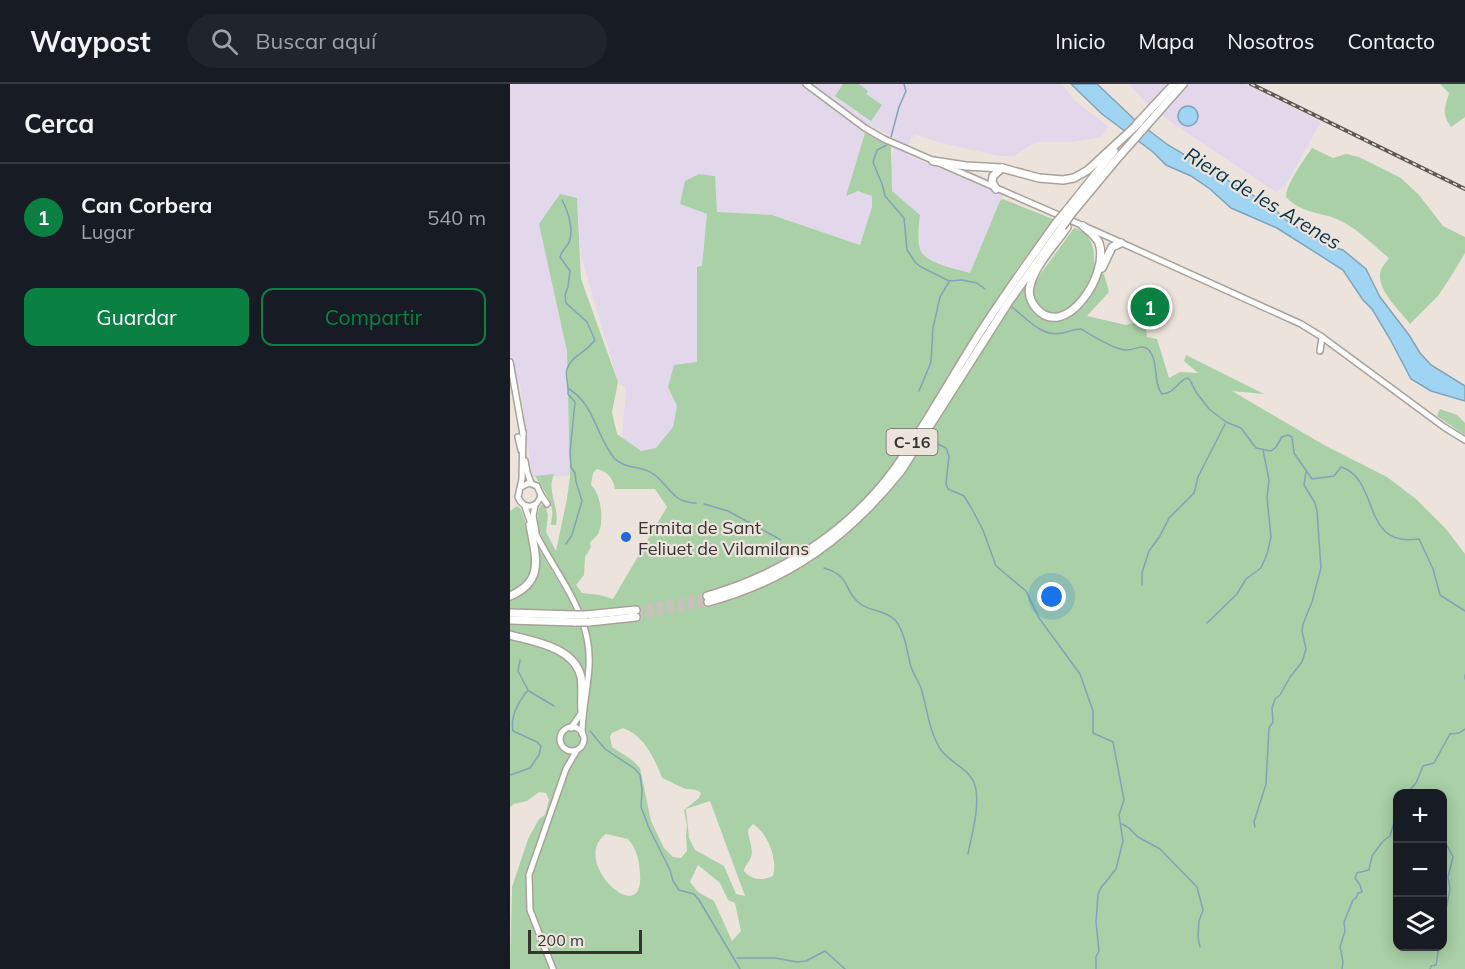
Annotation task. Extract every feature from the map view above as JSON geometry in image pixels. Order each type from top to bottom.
[{"type":"highway","name":"C-16","points":[[708,599],[796,558],[828,536],[867,501],[895,467],[998,306],[1062,226],[1112,155],[1174,84]]},
{"type":"highway","name":"C-16","points":[[1071,213],[1097,182],[1112,155],[1183,84]]},
{"type":"highway","points":[[933,161],[1002,168],[1046,180],[1063,180],[1079,176],[1112,155]]},
{"type":"highway","points":[[996,189],[992,182],[993,176],[1002,168]]},
{"type":"highway","points":[[1071,213],[1033,278],[1029,290],[1033,304],[1044,315],[1063,315],[1079,304],[1096,281],[1112,247],[1116,243],[1121,243]]},
{"type":"highway","points":[[1083,226],[1096,239],[1100,248],[1100,264],[1096,281]]},
{"type":"highway","points":[[510,596],[528,584],[536,567],[536,550],[530,525]]},
{"type":"highway","points":[[510,613],[575,619]]},
{"type":"highway","points":[[510,620],[575,619],[636,614]]},
{"type":"highway","points":[[510,635],[554,648],[563,652],[574,662],[582,680],[582,711]]},
{"type":"main road","points":[[808,85],[875,135],[1292,319],[1322,337],[1431,418],[1465,440]]},
{"type":"main road","points":[[1322,337],[1320,349],[1332,344]]},
{"type":"main road","points":[[510,362],[522,452],[521,487],[518,497],[525,506],[530,525],[575,602],[584,626],[590,663],[582,711],[583,744],[566,769],[532,863],[528,881],[532,916],[553,969]]},
{"type":"main road","points":[[520,435],[526,470],[531,483],[538,488],[547,504]]},
{"type":"main road","points":[[521,487],[531,483]]},
{"type":"main road","points":[[537,537],[533,516],[535,505],[541,495]]},
{"type":"main road","points":[[525,506],[535,505]]},
{"type":"main road","points":[[571,728],[582,711]]},
{"type":"main road","points":[[566,769],[566,756],[561,736],[564,730],[571,728],[578,729],[582,734]]},
{"type":"main road","points":[[563,747],[570,751],[577,750]]},
{"type":"shaded area","points":[[510,84],[1062,84],[1074,100],[1109,127],[1101,137],[1073,142],[1040,142],[1014,156],[999,156],[916,135],[910,139],[907,155],[1003,195],[970,273],[943,265],[923,255],[919,239],[920,215],[892,191],[890,173],[895,138],[870,125],[852,187],[872,196],[872,207],[860,245],[772,215],[717,212],[715,176],[699,174],[707,214],[702,267],[697,267],[697,362],[668,387],[677,406],[673,427],[656,449],[641,451],[622,438],[626,389],[618,382],[581,256],[577,199],[567,354],[570,476],[536,477],[532,476],[520,385],[510,386]]},
{"type":"shaded area","points":[[1129,84],[1245,84],[1321,122],[1284,188],[1276,192],[1175,125],[1146,103]]},
{"type":"green space","points":[[843,84],[859,84],[868,91],[866,94],[882,105],[871,121],[835,96]]},
{"type":"green space","points":[[1440,84],[1465,84],[1465,117],[1451,127],[1445,114],[1449,93]]},
{"type":"green space","points":[[865,133],[891,147],[892,191],[920,215],[918,236],[923,254],[934,262],[970,273],[1000,201],[1003,199],[1053,219],[1015,272],[1034,283],[1074,228],[1080,230],[1092,243],[1094,267],[1104,274],[1109,292],[1087,316],[1126,325],[1138,322],[1146,326],[1147,337],[1157,339],[1169,378],[1180,372],[1198,373],[1184,361],[1186,355],[1264,394],[1232,391],[1324,445],[1387,477],[1416,499],[1446,529],[1465,554],[1465,969],[510,969],[512,887],[528,839],[539,819],[545,815],[549,800],[546,793],[539,792],[527,801],[510,807],[510,597],[531,583],[537,546],[566,594],[574,593],[548,549],[538,525],[541,505],[545,505],[548,515],[546,532],[556,551],[570,476],[567,351],[539,224],[560,194],[577,198],[581,279],[618,382],[612,412],[617,434],[641,451],[656,448],[673,427],[677,406],[668,387],[674,365],[697,362],[697,267],[702,266],[707,214],[680,204],[685,181],[699,174],[715,176],[717,212],[772,215],[860,245],[872,207],[872,196],[858,191],[846,196]],"holes":[[[597,469],[607,474],[615,489],[655,489],[667,507],[613,599],[582,593],[576,585],[584,575],[585,557],[591,547],[590,543],[601,527],[599,500],[591,485],[593,473]],[[623,728],[630,731],[648,748],[662,778],[701,793],[699,798],[684,810],[687,826],[687,851],[681,858],[673,857],[664,848],[651,821],[640,768],[612,747],[610,737],[612,733]],[[710,801],[745,896],[736,894],[724,866],[695,850],[689,838],[686,809]],[[753,824],[767,840],[773,855],[773,876],[757,879],[744,871],[752,854],[748,830]],[[606,834],[628,839],[634,847],[640,873],[638,889],[631,896],[621,894],[601,874],[596,860],[597,846]],[[698,865],[720,883],[728,900],[735,903],[741,931],[732,941],[714,901],[698,892],[690,882]]]},
{"type":"green space","points":[[1312,148],[1333,158],[1346,154],[1359,157],[1401,178],[1419,195],[1443,226],[1465,237],[1465,253],[1450,278],[1438,296],[1410,324],[1387,295],[1381,282],[1381,271],[1389,258],[1347,224],[1299,207],[1286,197],[1292,179]]},
{"type":"green space","points":[[1440,409],[1457,415],[1465,423],[1465,435],[1437,416]]},
{"type":"green space","points":[[554,474],[552,493],[557,518],[556,525],[551,525],[551,506],[535,476]]},
{"type":"green space","points":[[517,506],[521,509],[534,556],[531,574],[526,582],[510,592],[510,511]]},
{"type":"water","points":[[1071,84],[1097,84],[1134,119],[1168,145],[1271,206],[1292,225],[1308,232],[1322,244],[1343,250],[1366,269],[1380,297],[1420,353],[1431,365],[1465,386],[1465,401],[1431,391],[1411,379],[1372,309],[1363,300],[1343,270],[1277,228],[1231,208],[1191,176],[1166,165],[1153,152],[1102,114]]},
{"type":"water","points":[[1184,106],[1192,106],[1198,112],[1198,120],[1192,126],[1184,126],[1178,120],[1178,112]]},
{"type":"waterway","points":[[891,137],[906,91],[904,84]]},
{"type":"waterway","points":[[887,145],[877,150],[873,162],[885,196],[904,218],[907,250],[915,262],[949,281],[962,280],[977,283],[985,289]]},
{"type":"waterway","points":[[562,200],[571,228],[570,239],[560,257],[570,271],[565,295],[566,303],[587,322],[595,340],[569,364],[567,371],[568,394],[575,402],[570,452],[571,467],[575,473],[582,501],[572,535],[566,544]]},
{"type":"waterway","points":[[919,391],[931,362],[933,328],[940,297],[949,282]]},
{"type":"waterway","points":[[1012,307],[1041,330],[1055,334],[1081,329],[1122,350],[1146,348],[1152,355],[1159,390],[1162,394],[1170,392],[1187,378],[1209,409],[1226,422],[1241,428],[1256,448],[1271,451],[1282,437],[1288,435],[1292,437],[1294,453],[1312,479],[1334,476],[1341,467],[1353,474],[1362,485],[1379,524],[1388,533],[1400,539],[1419,539],[1433,569],[1440,595],[1465,611]]},
{"type":"waterway","points":[[569,389],[578,396],[590,412],[614,458],[624,464],[646,470],[678,498],[696,503]]},
{"type":"waterway","points":[[1142,585],[1142,573],[1149,551],[1169,518],[1194,493],[1198,477],[1225,424]]},
{"type":"waterway","points":[[933,429],[938,444],[946,448],[949,456],[946,484],[948,489],[964,496],[983,530],[996,566],[1026,591],[1039,618],[1080,674],[1093,711],[1093,733],[1113,742],[1124,800],[1119,815],[1123,841],[1116,869],[1098,895],[1096,922],[1099,951],[1096,957],[1096,969]]},
{"type":"waterway","points":[[1207,623],[1237,594],[1246,579],[1261,568],[1267,554],[1271,537],[1267,498],[1269,480],[1263,450]]},
{"type":"waterway","points":[[1255,827],[1254,822],[1266,784],[1269,728],[1273,722],[1272,708],[1275,699],[1302,662],[1306,649],[1302,631],[1303,624],[1312,602],[1321,568],[1317,511],[1304,485],[1306,472]]},
{"type":"waterway","points":[[704,504],[728,511],[781,540]]},
{"type":"waterway","points":[[824,568],[839,575],[858,602],[891,616],[901,629],[911,667],[921,688],[937,743],[946,755],[967,772],[974,783],[977,806],[968,854]]},
{"type":"waterway","points":[[510,775],[530,768],[539,755],[541,746],[513,731],[512,725],[516,709],[528,690],[518,671],[520,660]]},
{"type":"waterway","points":[[529,691],[554,706]]},
{"type":"waterway","points":[[1411,789],[1416,783],[1423,766],[1434,763],[1450,734],[1459,733],[1465,729]]},
{"type":"waterway","points":[[590,731],[605,749],[635,769],[640,775],[641,807],[673,881],[679,890],[694,894],[699,900],[740,969]]},
{"type":"waterway","points":[[1122,824],[1138,837],[1160,849],[1197,887],[1203,910],[1199,921],[1200,947]]},
{"type":"waterway","points":[[1342,969],[1340,947],[1345,931],[1344,922],[1353,900],[1358,893],[1362,892],[1355,878],[1357,873],[1369,870],[1372,856],[1383,841],[1390,836],[1393,826]]},
{"type":"waterway","points":[[1446,843],[1453,857],[1448,877],[1450,889],[1447,904]]},
{"type":"waterway","points":[[737,958],[775,958],[797,962],[806,961],[825,951],[845,969]]},
{"type":"waterway","points":[[1430,969],[1431,966],[1436,965],[1438,951]]},
{"type":"tunnel","points":[[636,610],[707,596]]},
{"type":"tunnel","points":[[636,617],[708,602]]},
{"type":"railway","points":[[1251,84],[1465,189]]},
{"type":"place","name":"Can Corbera","points":[[1150,307]]},
{"type":"place","name":"Ermita de Sant Feliuet de Vilamilans","points":[[626,537]]},
{"type":"water label","name":"Riera de les Arenes","points":[[1263,198]]}]
